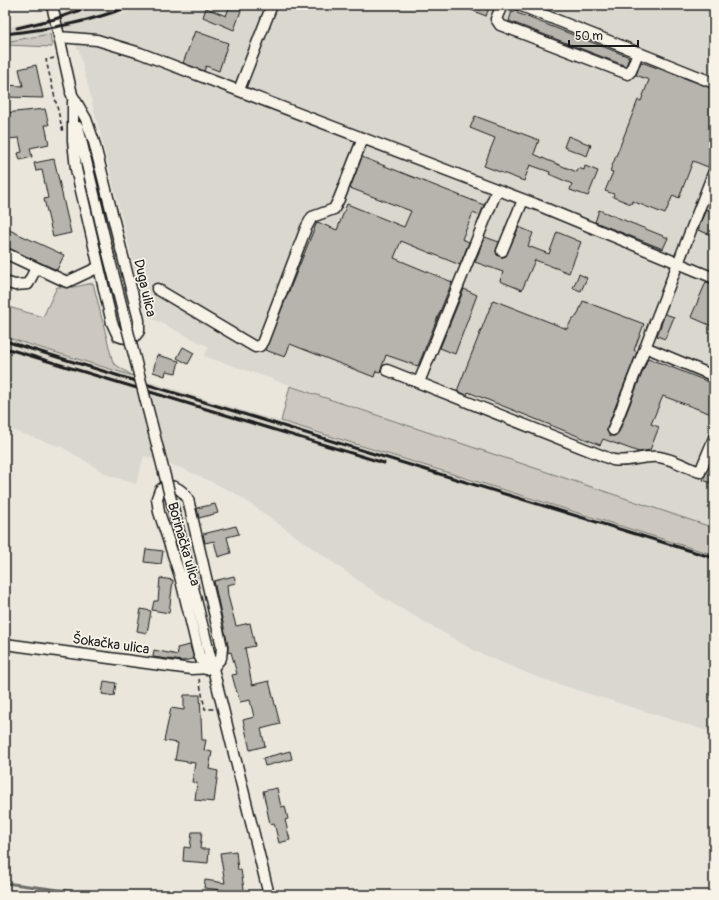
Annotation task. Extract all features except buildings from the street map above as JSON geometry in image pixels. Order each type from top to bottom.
[{"type":"street","name":"Duga ulica","points":[[52,5],[81,145],[108,253]]},
{"type":"street","points":[[239,90],[272,5]]},
{"type":"street","points":[[502,5],[496,19],[500,25],[628,74],[631,72],[638,52]]},
{"type":"street","points":[[519,5],[714,83]]},
{"type":"street","points":[[59,37],[97,40],[112,44],[239,90],[523,200],[714,278]]},
{"type":"street","name":"Duga ulica","points":[[72,98],[86,119],[94,142],[128,274],[139,326],[136,335],[132,337],[123,338],[118,336],[115,332],[76,169],[72,98]]},
{"type":"street","points":[[158,289],[255,347],[260,346],[306,228],[312,217],[334,209],[363,138]]},
{"type":"street","points":[[613,430],[714,171]]},
{"type":"street","points":[[419,382],[497,190]]},
{"type":"street","points":[[502,251],[523,200]]},
{"type":"street","points":[[5,253],[67,282],[99,266]]},
{"type":"street","name":"Borinačka ulica","points":[[108,253],[180,535],[210,668],[269,895]]},
{"type":"street","points":[[5,282],[15,285],[28,284],[36,268]]},
{"type":"street","points":[[645,348],[714,376]]},
{"type":"street","points":[[387,370],[617,460],[660,457],[700,472],[714,438]]},
{"type":"street","name":"Borinačka ulica","points":[[167,486],[172,486],[182,490],[188,499],[222,647],[221,658],[210,668],[198,655],[180,576],[157,503],[160,490],[167,486]]},
{"type":"street","name":"Šokačka ulica","points":[[5,644],[192,669],[210,668]]},
{"type":"shaded area","points":[[86,5],[141,5],[110,19],[146,5],[714,5],[714,528],[204,356],[209,347],[147,316],[79,51],[66,30],[60,31],[57,15]]},
{"type":"shaded area","points":[[47,18],[50,34],[5,42],[5,28]]},
{"type":"shaded area","points":[[50,34],[52,47],[5,45],[5,42]]},
{"type":"shaded area","points":[[93,283],[113,363],[133,376],[5,337],[5,306],[43,317],[57,287],[74,287]]},
{"type":"shaded area","points":[[5,337],[714,555],[714,733],[539,678],[475,651],[383,598],[235,493],[184,469],[144,456],[136,484],[108,475],[62,447],[5,428]]},
{"type":"shaded area","points":[[290,386],[714,528],[714,555],[281,421]]},
{"type":"waterway","points":[[5,883],[98,895]]},
{"type":"railway","points":[[17,28],[55,19],[95,5]]},
{"type":"railway","points":[[5,34],[70,24],[101,16],[133,5]]},
{"type":"railway","points":[[5,341],[714,558]]},
{"type":"railway","points":[[5,348],[384,463]]}]
